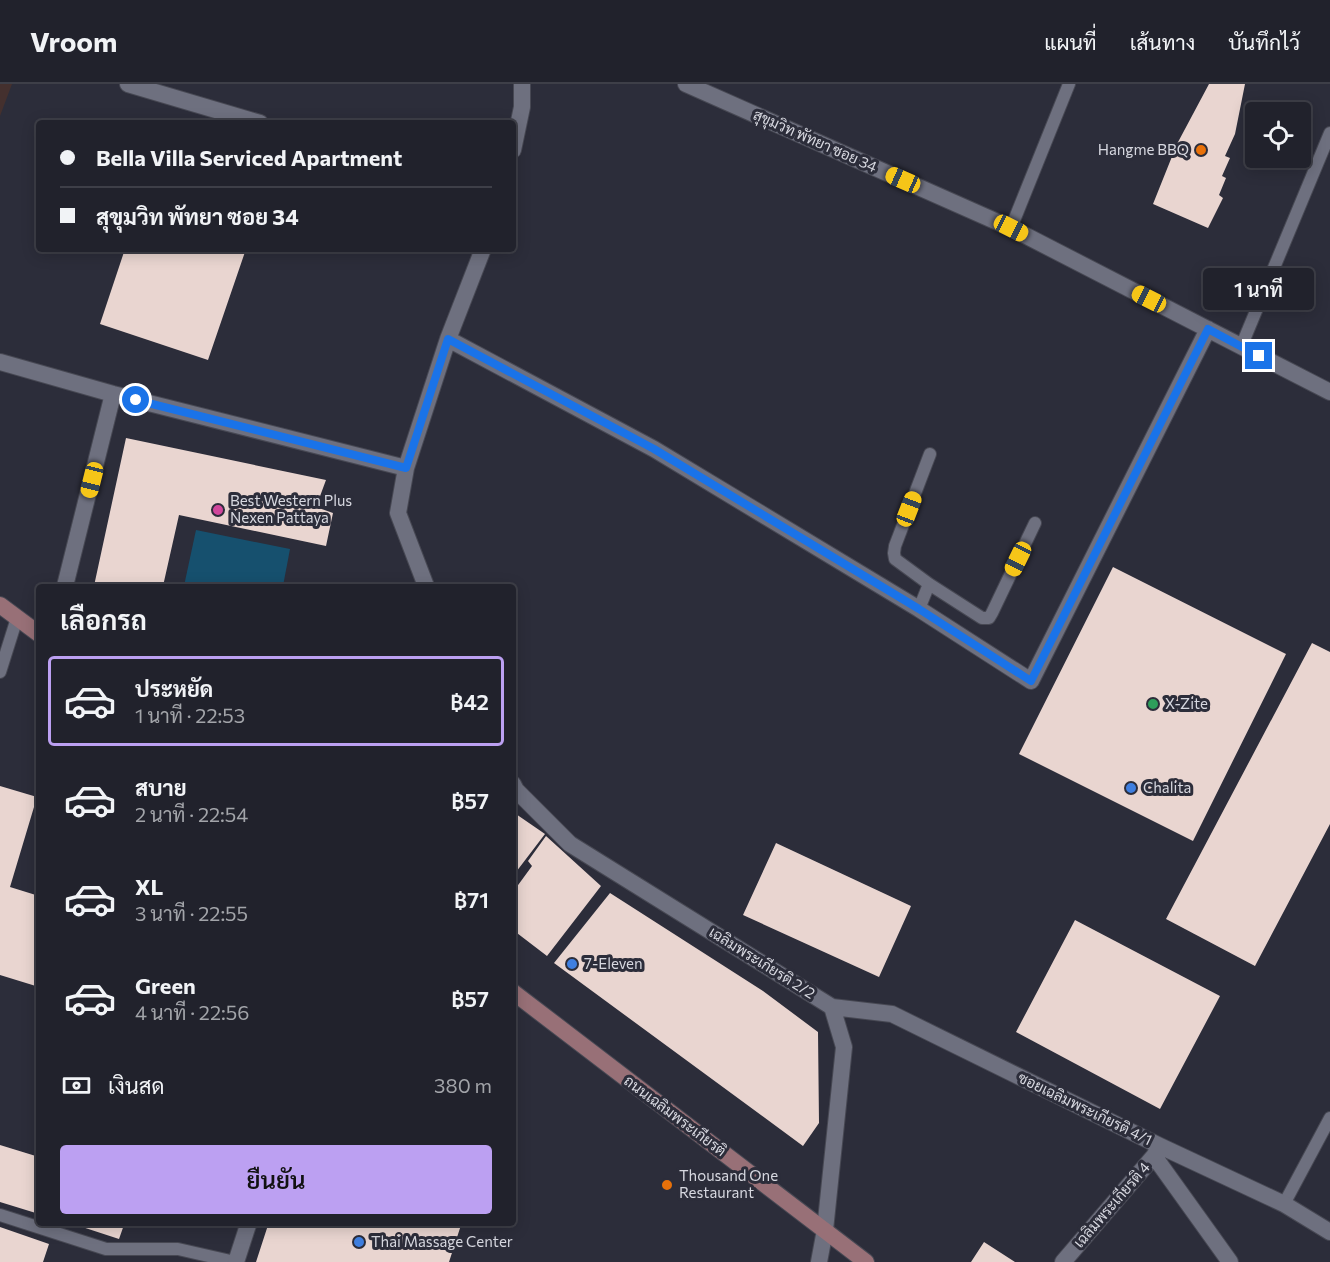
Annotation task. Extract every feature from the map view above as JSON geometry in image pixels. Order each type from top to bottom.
[{"type":"main road","points":[[0,605],[36,632]]},
{"type":"main road","name":"ถนนเฉลิมพระเกียรติ","points":[[516,994],[866,1262]]},
{"type":"street","points":[[128,84],[250,120]]},
{"type":"street","points":[[516,136],[522,107],[522,84]]},
{"type":"street","name":"สุขุมวิท พัทยา ซอย 34","points":[[686,84],[1011,228],[1330,392]]},
{"type":"street","points":[[425,584],[398,513],[406,468],[448,339],[482,252]]},
{"type":"street","points":[[448,339],[654,449],[919,609],[1031,681],[1208,329]]},
{"type":"street","points":[[0,362],[113,394],[406,468]]},
{"type":"street","points":[[66,584],[113,394]]},
{"type":"street","name":"เฉลิมพระเกียรติ 2/2","points":[[516,789],[570,844],[832,1006],[844,1047],[825,1230],[819,1262]]},
{"type":"street","name":"ซอยเฉลิมพระเกียรติ 4/1","points":[[832,1006],[892,1014],[1157,1151],[1284,1204],[1330,1232]]},
{"type":"street","points":[[1157,1151],[1230,1262]]},
{"type":"street","name":"เฉลิมพระเกียรติ 4","points":[[1063,1262],[1157,1151]]},
{"type":"street","points":[[235,1262],[248,1226]]},
{"type":"lane","points":[[1011,228],[1069,84]]},
{"type":"lane","points":[[1241,347],[1330,133]]},
{"type":"lane","points":[[930,454],[894,554],[895,560],[929,584],[982,618],[989,618],[1035,523]]},
{"type":"lane","points":[[919,609],[929,584]]},
{"type":"lane","points":[[0,672],[17,618]]},
{"type":"lane","points":[[1284,1204],[1330,1118]]},
{"type":"lane","points":[[0,1215],[106,1249],[178,1249],[235,1262]]},
{"type":"shaded area","points":[[0,84],[12,84],[0,116]]},
{"type":"water","points":[[196,530],[290,549],[283,584],[184,584]]},
{"type":"building","name":"Hangme BBQ","points":[[1209,84],[1245,84],[1235,134],[1225,156],[1230,158],[1222,176],[1226,178],[1219,195],[1223,198],[1208,228],[1153,204],[1177,144]]},
{"type":"building","points":[[124,252],[245,252],[208,360],[100,324]]},
{"type":"building","name":"Best Western Plus Nexen Pattaya","points":[[126,438],[326,480],[316,507],[333,513],[326,546],[179,515],[163,584],[94,584]]},
{"type":"building","name":"X-Zite","points":[[1113,567],[1286,654],[1193,841],[1019,754]]},
{"type":"building","points":[[1312,643],[1330,652],[1330,824],[1255,966],[1166,919]]},
{"type":"building","points":[[0,786],[36,797],[10,887],[36,895],[36,986],[0,975]]},
{"type":"building","points":[[516,814],[545,834],[516,872]]},
{"type":"building","points":[[546,836],[601,886],[547,956],[516,932],[516,888],[532,866],[528,861]]},
{"type":"building","points":[[776,843],[911,906],[879,977],[743,915]]},
{"type":"building","points":[[610,893],[763,991],[818,1032],[819,1123],[803,1146],[554,963]]},
{"type":"building","points":[[1075,920],[1220,996],[1160,1109],[1016,1032]]},
{"type":"building","points":[[0,1145],[36,1156],[36,1213],[0,1202]]},
{"type":"building","points":[[79,1226],[124,1226],[119,1239]]},
{"type":"building","name":"Thai Massage Center","points":[[268,1226],[461,1226],[449,1262],[256,1262]]},
{"type":"building","points":[[0,1227],[49,1244],[43,1262],[0,1262]]},
{"type":"building","points":[[984,1242],[1015,1262],[971,1262]]},
{"type":"place","name":"Hangme BBQ","points":[[1201,150]]},
{"type":"place","name":"Best Western Plus Nexen Pattaya","points":[[218,510]]},
{"type":"place","name":"X-Zite","points":[[1153,704]]},
{"type":"place","name":"Chalita","points":[[1131,788]]},
{"type":"place","name":"7-Eleven","points":[[572,964]]},
{"type":"place","name":"Thousand One Restaurant","points":[[667,1185]]},
{"type":"place","name":"Thai Massage Center","points":[[359,1242]]},
{"type":"route","points":[[136,400],[406,468],[448,339],[654,449],[919,609],[1031,681],[1208,329],[1259,356]]}]
